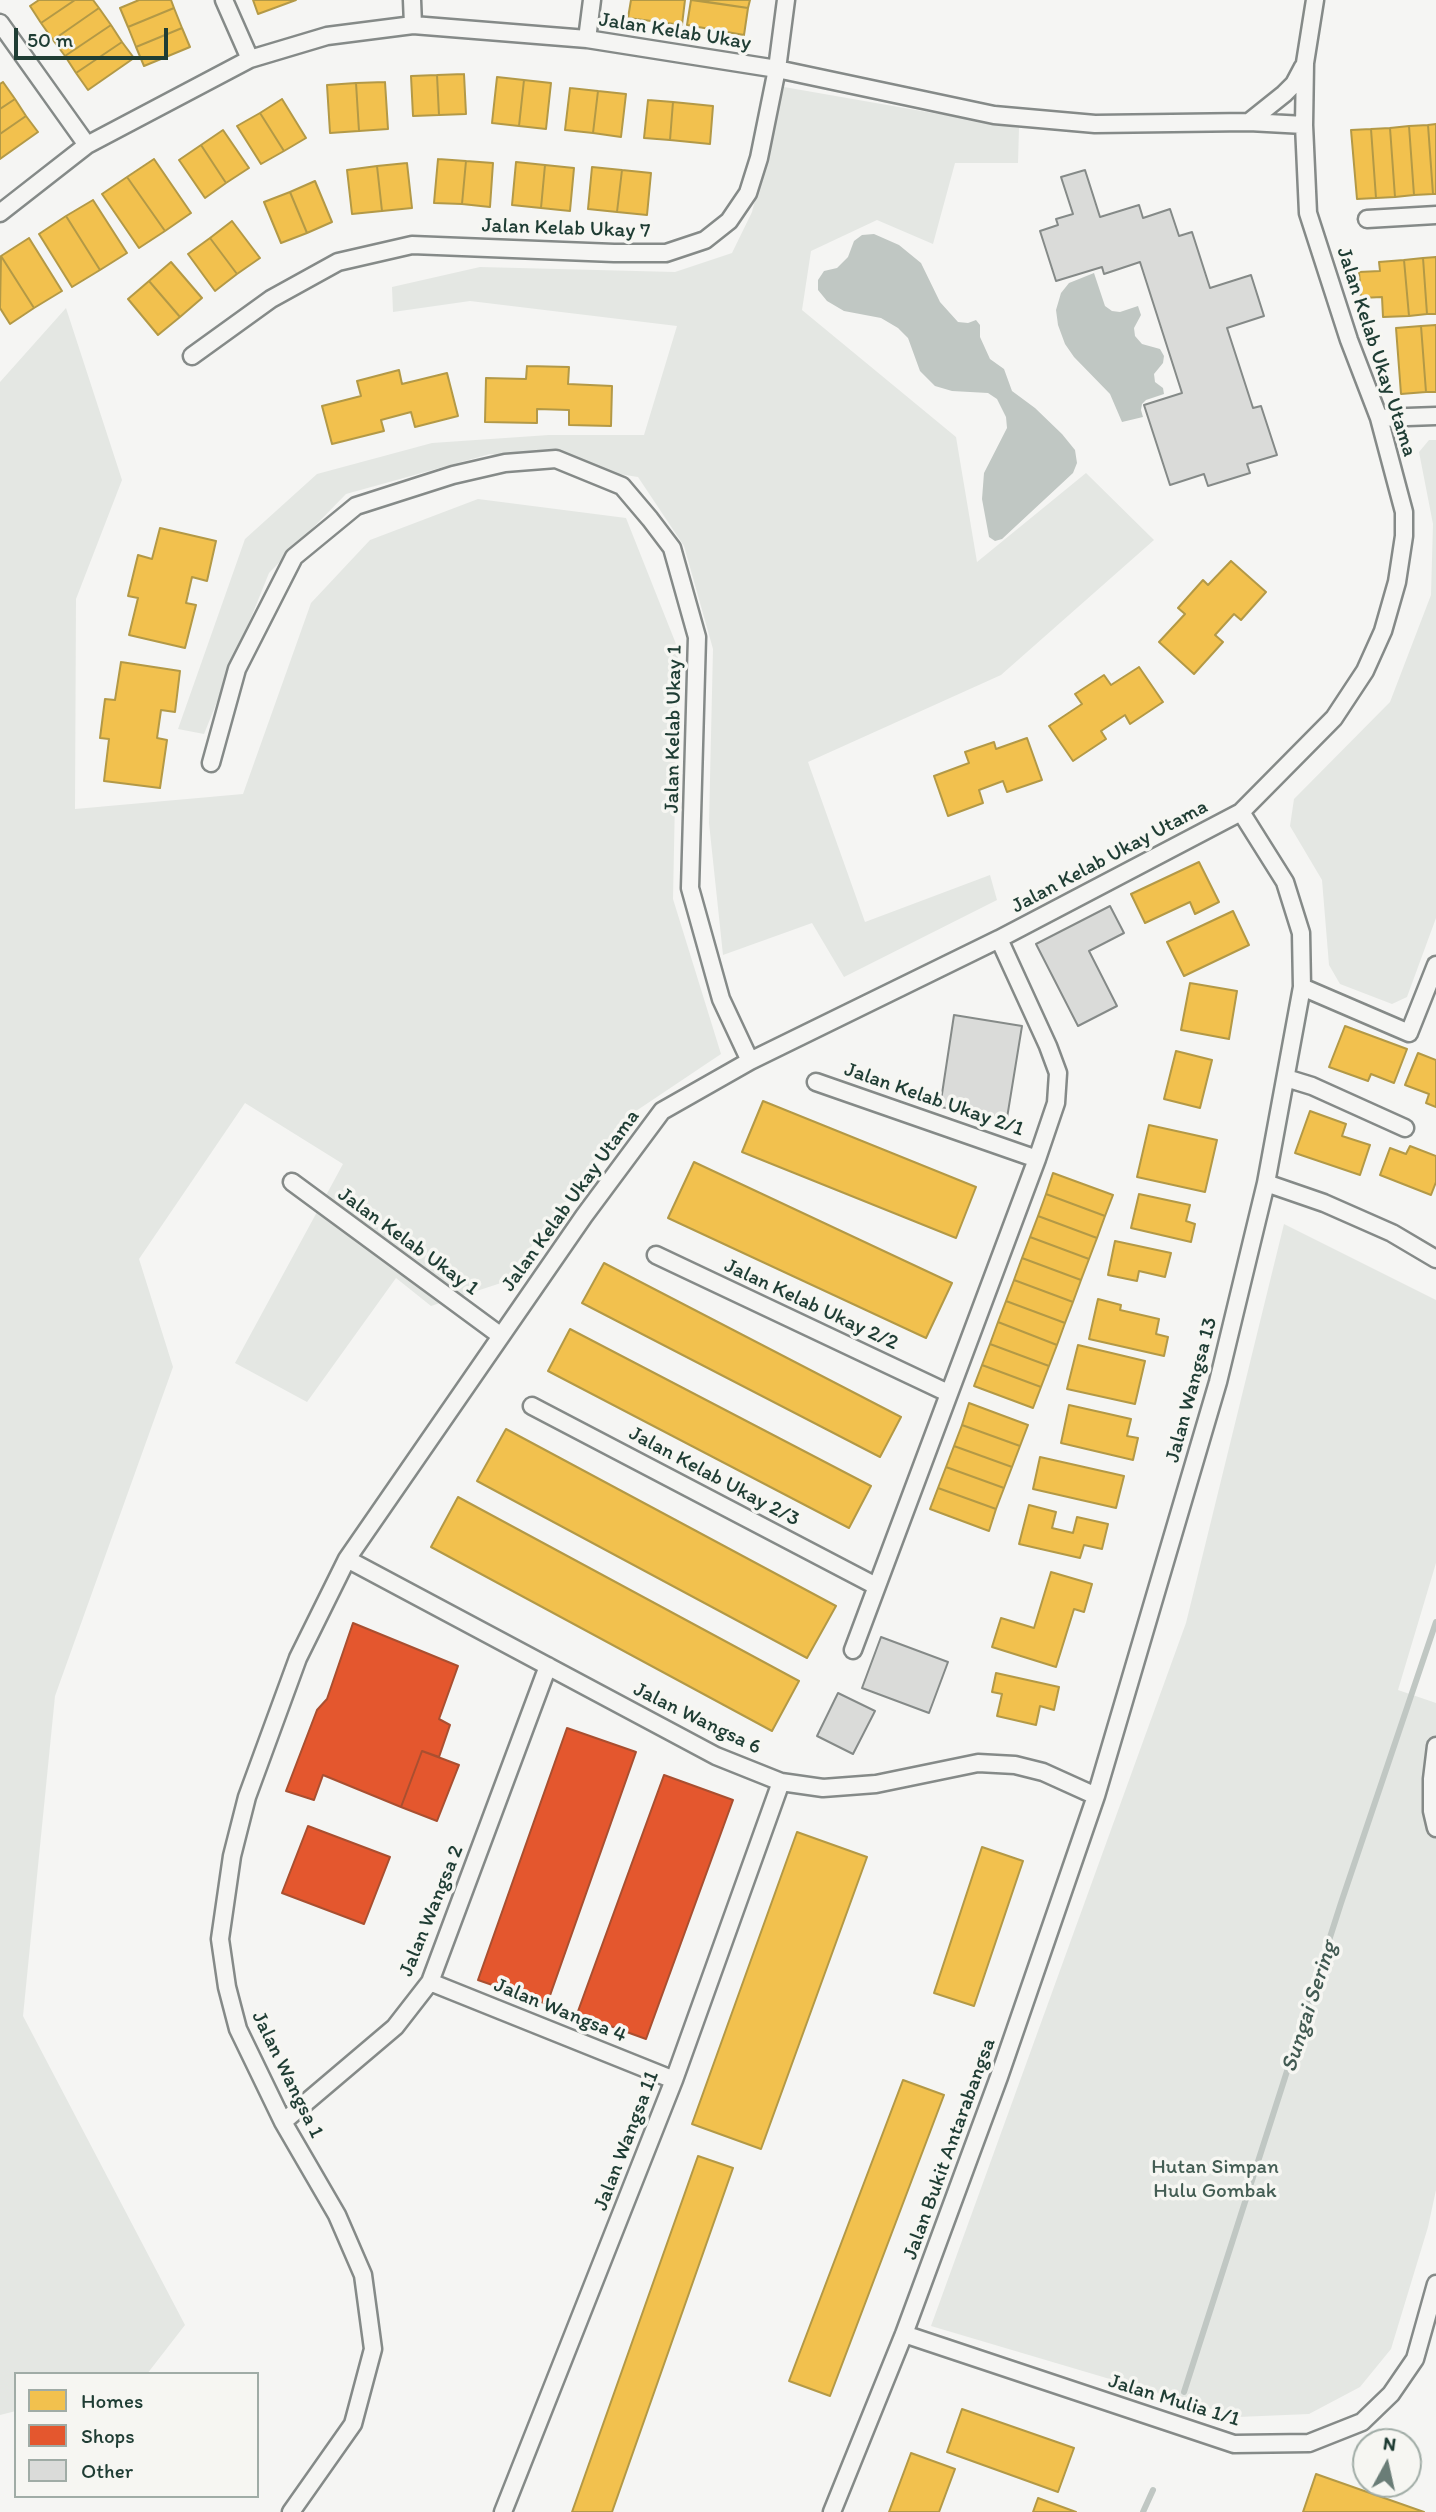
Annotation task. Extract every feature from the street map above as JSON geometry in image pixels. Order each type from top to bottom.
[{"type":"street","points":[[224,0],[250,59]]},
{"type":"street","points":[[412,0],[413,26]]},
{"type":"street","points":[[587,39],[592,0]]},
{"type":"street","name":"Jalan Kelab Ukay 7","points":[[192,356],[271,299],[338,262],[412,245],[666,253],[705,240],[729,220],[748,193],[759,158],[777,69],[786,0]]},
{"type":"street","name":"Jalan Kelab Ukay Utama","points":[[348,1559],[584,1216],[662,1111],[750,1061],[999,939],[1241,812],[1334,718],[1365,671],[1383,631],[1397,582],[1404,536],[1404,512],[1379,418],[1349,340],[1308,213],[1304,125],[1305,64],[1315,0]]},
{"type":"street","points":[[0,23],[88,145]]},
{"type":"street","name":"Jalan Kelab Ukay","points":[[0,213],[88,145],[250,59],[327,36],[413,26],[587,39],[777,69],[994,115],[1095,124],[1249,122],[1304,125]]},
{"type":"street","points":[[1249,122],[1294,84],[1305,64]]},
{"type":"street","points":[[1367,219],[1436,215]]},
{"type":"street","points":[[1379,418],[1436,416]]},
{"type":"street","name":"Jalan Kelab Ukay 1","points":[[211,763],[237,669],[294,558],[356,506],[453,475],[505,463],[556,460],[622,486],[672,548],[697,637],[690,888],[721,999],[750,1061]]},
{"type":"street","name":"Jalan Wangsa 13","points":[[1096,1796],[1218,1382],[1266,1183],[1302,987],[1301,933],[1285,882],[1241,812]]},
{"type":"street","name":"Jalan Kelab Ukay Utama","points":[[853,1650],[1056,1102],[1058,1073],[999,939]]},
{"type":"street","points":[[1302,987],[1409,1033],[1436,965]]},
{"type":"street","points":[[1286,1078],[1312,1086],[1405,1128]]},
{"type":"street","name":"Jalan Kelab Ukay 2/1","points":[[816,1082],[1037,1159]]},
{"type":"street","name":"Jalan Kelab Ukay 1","points":[[292,1182],[500,1336]]},
{"type":"street","points":[[1266,1183],[1324,1203],[1392,1233],[1436,1259]]},
{"type":"street","name":"Jalan Kelab Ukay 2/2","points":[[656,1255],[948,1393]]},
{"type":"street","name":"Jalan Kelab Ukay 2/3","points":[[532,1406],[876,1586]]},
{"type":"street","name":"Jalan Wangsa 6","points":[[348,1559],[716,1756],[781,1782],[824,1788],[876,1784],[978,1763],[1015,1765],[1043,1772],[1096,1796]]},
{"type":"street","name":"Jalan Wangsa 1","points":[[291,2512],[353,2424],[373,2349],[363,2275],[337,2215],[283,2122],[235,2018],[220,1939],[232,1856],[252,1784],[299,1658],[348,1559]]},
{"type":"street","name":"Jalan Wangsa 2","points":[[283,2122],[396,2026],[430,1982],[548,1666]]},
{"type":"street","points":[[1436,1746],[1432,1779],[1436,1828]]},
{"type":"street","name":"Jalan Wangsa 11","points":[[503,2512],[674,2080],[781,1782]]},
{"type":"street","name":"Jalan Bukit Antarabangsa","points":[[832,2512],[904,2334],[999,2077],[1096,1796]]},
{"type":"street","name":"Jalan Wangsa 4","points":[[430,1982],[674,2080]]},
{"type":"street","name":"Jalan Mulia 1/1","points":[[904,2334],[1234,2444],[1309,2443],[1362,2422],[1391,2395],[1415,2359],[1436,2284]]},
{"type":"green space","points":[[784,87],[1019,128],[1018,163],[955,163],[933,244],[877,220],[811,251],[802,310],[956,437],[977,562],[1086,473],[1154,540],[1001,675],[808,762],[865,922],[990,875],[997,900],[844,977],[812,923],[723,955],[709,823],[713,649],[684,546],[638,477],[490,454],[346,494],[269,573],[204,734],[178,729],[245,539],[317,474],[432,443],[549,435],[644,435],[677,326],[470,301],[393,312],[392,287],[480,267],[675,272],[732,253],[752,212]]},
{"type":"green space","points":[[66,308],[122,480],[76,599],[75,809],[243,794],[311,603],[370,540],[478,499],[626,518],[678,649],[673,899],[721,1054],[636,1111],[504,1282],[431,1306],[396,1278],[307,1402],[235,1363],[343,1164],[245,1103],[139,1259],[173,1367],[55,1696],[23,2016],[185,2325],[149,2372],[14,2372],[14,2412],[0,2415],[0,382]]},
{"type":"green space","points":[[1429,440],[1436,440],[1436,918],[1407,997],[1392,1004],[1340,984],[1329,965],[1322,880],[1290,826],[1294,799],[1390,702],[1431,595],[1433,524],[1419,452]]},
{"type":"green space","name":"Hutan Simpan Hulu Gombak","points":[[1284,1224],[1436,1300],[1436,1563],[1398,1690],[1436,1703],[1436,2190],[1428,2227],[1391,2349],[1360,2387],[1309,2414],[1238,2417],[931,2326],[1186,1623]]},
{"type":"shaded area","points":[[874,234],[899,245],[921,263],[940,302],[958,322],[976,320],[990,359],[1004,369],[1012,391],[1035,408],[1075,450],[1077,463],[1073,473],[1002,539],[995,541],[989,537],[982,499],[984,473],[1007,428],[1006,417],[997,399],[988,393],[952,391],[935,386],[920,371],[908,338],[898,328],[881,318],[844,311],[827,301],[818,290],[818,280],[824,271],[837,268],[848,257],[854,241],[862,235]]},
{"type":"shaded area","points":[[1094,273],[1105,306],[1120,312],[1138,306],[1141,315],[1134,328],[1135,336],[1142,344],[1160,349],[1164,356],[1163,363],[1154,374],[1155,382],[1163,388],[1164,394],[1142,404],[1143,417],[1122,422],[1110,394],[1074,357],[1065,344],[1058,325],[1056,310],[1061,293],[1069,283]]},
{"type":"building: Homes","points":[[39,0],[75,0],[41,23],[30,6]]},
{"type":"building: Homes","points":[[75,0],[93,0],[99,8],[53,40],[41,23]]},
{"type":"building: Homes","points":[[139,0],[171,0],[174,8],[128,27],[120,8]]},
{"type":"building: Homes","points":[[253,0],[296,0],[258,14]]},
{"type":"building: Homes","points":[[631,0],[685,0],[682,25],[628,18]]},
{"type":"building: Homes","points":[[691,0],[748,8],[744,35],[687,25]]},
{"type":"building: Homes","points":[[695,0],[750,0],[748,8]]},
{"type":"building: Homes","points":[[99,8],[111,25],[65,56],[53,40]]},
{"type":"building: Homes","points":[[174,8],[182,28],[136,47],[128,27]]},
{"type":"building: Homes","points":[[111,25],[122,42],[76,73],[65,56]]},
{"type":"building: Homes","points":[[182,28],[190,47],[144,66],[136,47]]},
{"type":"building: Homes","points":[[122,42],[134,58],[88,90],[76,73]]},
{"type":"building: Homes","points":[[464,74],[466,114],[439,115],[437,75]]},
{"type":"building: Homes","points":[[437,75],[439,115],[413,116],[411,76]]},
{"type":"building: Homes","points":[[497,77],[524,80],[519,126],[492,123]]},
{"type":"building: Homes","points":[[524,80],[551,83],[546,129],[519,126]]},
{"type":"building: Homes","points":[[3,82],[15,99],[0,109],[0,84]]},
{"type":"building: Homes","points":[[385,82],[388,129],[359,131],[356,83]]},
{"type":"building: Homes","points":[[356,83],[359,131],[330,133],[327,85]]},
{"type":"building: Homes","points":[[570,88],[598,91],[593,133],[565,130]]},
{"type":"building: Homes","points":[[598,91],[626,94],[621,137],[593,133]]},
{"type":"building: Homes","points":[[15,99],[26,116],[0,134],[0,109]]},
{"type":"building: Homes","points":[[282,99],[306,138],[284,151],[260,113]]},
{"type":"building: Homes","points":[[648,100],[673,102],[670,140],[644,138]]},
{"type":"building: Homes","points":[[673,102],[713,106],[710,144],[670,140]]},
{"type":"building: Homes","points":[[260,113],[284,151],[261,164],[237,126]]},
{"type":"building: Homes","points":[[26,116],[38,132],[0,159],[0,134]]},
{"type":"building: Homes","points":[[1436,124],[1436,194],[1433,194],[1428,125]]},
{"type":"building: Homes","points":[[1428,125],[1433,194],[1414,195],[1409,126]]},
{"type":"building: Homes","points":[[1409,126],[1414,195],[1395,197],[1390,128]]},
{"type":"building: Homes","points":[[1390,128],[1395,197],[1376,198],[1371,129]]},
{"type":"building: Homes","points":[[1371,129],[1376,198],[1357,199],[1351,130]]},
{"type":"building: Homes","points":[[223,130],[249,168],[226,183],[201,145]]},
{"type":"building: Homes","points":[[201,145],[226,183],[205,198],[179,160]]},
{"type":"building: Homes","points":[[154,159],[191,213],[165,231],[127,177]]},
{"type":"building: Homes","points":[[438,159],[466,161],[462,204],[434,203]]},
{"type":"building: Homes","points":[[466,161],[493,163],[490,207],[462,204]]},
{"type":"building: Homes","points":[[516,162],[545,165],[541,208],[512,205]]},
{"type":"building: Homes","points":[[407,163],[412,208],[382,211],[377,166]]},
{"type":"building: Homes","points":[[545,165],[574,168],[570,211],[541,208]]},
{"type":"building: Homes","points":[[377,166],[382,211],[352,214],[347,170]]},
{"type":"building: Homes","points":[[592,167],[622,170],[617,212],[588,209]]},
{"type":"building: Homes","points":[[622,170],[651,173],[647,215],[617,212]]},
{"type":"building: Homes","points":[[127,177],[165,231],[139,248],[102,194]]},
{"type":"building: Homes","points":[[315,181],[332,222],[307,233],[290,192]]},
{"type":"building: Homes","points":[[290,192],[307,233],[281,243],[264,202]]},
{"type":"building: Homes","points":[[93,200],[127,253],[100,270],[66,216]]},
{"type":"building: Homes","points":[[66,216],[100,270],[72,287],[39,234]]},
{"type":"building: Homes","points":[[232,221],[260,258],[237,274],[210,238]]},
{"type":"building: Homes","points":[[29,238],[62,291],[34,308],[1,256]]},
{"type":"building: Homes","points":[[210,238],[237,274],[215,291],[188,254]]},
{"type":"building: Homes","points":[[1,256],[34,308],[10,324],[0,308]]},
{"type":"building: Homes","points":[[1436,257],[1436,314],[1427,314],[1423,258]]},
{"type":"building: Homes","points":[[1423,258],[1427,314],[1409,316],[1404,260]]},
{"type":"building: Homes","points":[[1404,260],[1409,316],[1383,317],[1382,297],[1361,298],[1359,272],[1380,271],[1379,262]]},
{"type":"building: Homes","points":[[171,262],[202,298],[180,317],[149,281]]},
{"type":"building: Homes","points":[[149,281],[180,317],[158,335],[128,299]]},
{"type":"building: Homes","points":[[1436,325],[1436,392],[1426,392],[1421,326]]},
{"type":"building: Homes","points":[[1421,326],[1426,392],[1401,394],[1396,328]]},
{"type":"building: Homes","points":[[527,366],[569,367],[568,384],[612,386],[611,426],[569,425],[569,410],[537,409],[537,423],[485,422],[486,378],[526,379]]},
{"type":"building: Homes","points":[[399,370],[402,384],[447,373],[458,416],[415,427],[411,412],[381,420],[384,431],[332,444],[322,406],[361,396],[357,381]]},
{"type":"building: Homes","points":[[160,528],[216,541],[207,581],[192,577],[186,603],[196,605],[185,648],[129,635],[138,598],[128,596],[138,555],[152,559]]},
{"type":"building: Homes","points":[[1231,561],[1266,592],[1241,620],[1234,614],[1215,635],[1223,642],[1194,674],[1159,642],[1185,614],[1178,608],[1203,580],[1208,585]]},
{"type":"building: Homes","points":[[121,662],[180,671],[175,712],[161,710],[157,738],[167,740],[160,788],[104,781],[109,739],[100,738],[105,699],[115,700]]},
{"type":"building: Homes","points":[[1139,667],[1163,702],[1130,724],[1125,715],[1101,731],[1106,739],[1073,761],[1049,726],[1082,704],[1075,694],[1104,675],[1111,685]]},
{"type":"building: Homes","points":[[1027,738],[1042,780],[1007,792],[1003,781],[979,790],[983,803],[948,816],[934,776],[969,763],[965,752],[994,742],[996,749]]},
{"type":"building: Homes","points":[[1199,862],[1219,902],[1195,914],[1190,902],[1145,923],[1131,894]]},
{"type":"building: Homes","points":[[1233,911],[1249,945],[1184,976],[1167,942]]},
{"type":"building: Homes","points":[[1190,983],[1237,991],[1229,1039],[1181,1030]]},
{"type":"building: Homes","points":[[1345,1026],[1407,1049],[1394,1083],[1371,1074],[1368,1081],[1329,1067]]},
{"type":"building: Homes","points":[[1176,1051],[1212,1060],[1200,1108],[1164,1099]]},
{"type":"building: Homes","points":[[1418,1053],[1436,1060],[1436,1107],[1426,1103],[1429,1094],[1405,1085]]},
{"type":"building: Homes","points":[[763,1101],[976,1187],[956,1238],[742,1152]]},
{"type":"building: Homes","points":[[1310,1111],[1346,1124],[1342,1136],[1370,1145],[1360,1175],[1295,1153]]},
{"type":"building: Homes","points":[[1149,1125],[1217,1140],[1205,1192],[1137,1177]]},
{"type":"building: Homes","points":[[1410,1146],[1436,1156],[1436,1182],[1431,1195],[1380,1175],[1390,1148],[1406,1154]]},
{"type":"building: Homes","points":[[694,1162],[952,1283],[926,1338],[668,1218]]},
{"type":"building: Homes","points":[[1053,1173],[1113,1195],[1105,1216],[1046,1194]]},
{"type":"building: Homes","points":[[1046,1194],[1105,1216],[1097,1238],[1038,1216]]},
{"type":"building: Homes","points":[[1139,1194],[1190,1205],[1186,1221],[1195,1224],[1191,1242],[1131,1228]]},
{"type":"building: Homes","points":[[1038,1216],[1097,1238],[1089,1259],[1030,1237]]},
{"type":"building: Homes","points":[[1030,1237],[1089,1259],[1081,1280],[1022,1258]]},
{"type":"building: Homes","points":[[1115,1241],[1171,1253],[1165,1277],[1139,1271],[1137,1281],[1108,1275]]},
{"type":"building: Homes","points":[[1022,1258],[1081,1280],[1073,1302],[1014,1280]]},
{"type":"building: Homes","points":[[604,1263],[901,1417],[880,1457],[582,1303]]},
{"type":"building: Homes","points":[[1014,1280],[1073,1302],[1065,1323],[1006,1301]]},
{"type":"building: Homes","points":[[1098,1299],[1121,1305],[1120,1310],[1159,1319],[1156,1334],[1168,1337],[1164,1356],[1089,1339]]},
{"type":"building: Homes","points":[[1006,1301],[1065,1323],[1057,1345],[998,1322]]},
{"type":"building: Homes","points":[[998,1322],[1057,1345],[1049,1366],[990,1344]]},
{"type":"building: Homes","points":[[570,1329],[871,1486],[849,1528],[548,1371]]},
{"type":"building: Homes","points":[[990,1344],[1049,1366],[1041,1387],[982,1365]]},
{"type":"building: Homes","points":[[1078,1345],[1145,1361],[1135,1404],[1067,1389]]},
{"type":"building: Homes","points":[[982,1365],[1041,1387],[1033,1408],[974,1386]]},
{"type":"building: Homes","points":[[969,1403],[1028,1425],[1020,1446],[962,1425]]},
{"type":"building: Homes","points":[[1069,1405],[1131,1419],[1127,1436],[1138,1438],[1133,1460],[1061,1443]]},
{"type":"building: Homes","points":[[962,1425],[1020,1446],[1012,1467],[954,1446]]},
{"type":"building: Homes","points":[[506,1429],[836,1606],[807,1658],[477,1481]]},
{"type":"building: Homes","points":[[954,1446],[1012,1467],[1004,1488],[946,1467]]},
{"type":"building: Homes","points":[[1040,1457],[1124,1476],[1116,1508],[1033,1489]]},
{"type":"building: Homes","points":[[946,1467],[1004,1488],[996,1509],[938,1488]]},
{"type":"building: Homes","points":[[938,1488],[996,1509],[989,1531],[930,1509]]},
{"type":"building: Homes","points":[[458,1497],[799,1681],[772,1731],[431,1547]]},
{"type":"building: Homes","points":[[1029,1505],[1056,1512],[1052,1528],[1073,1533],[1077,1517],[1108,1524],[1102,1549],[1084,1545],[1080,1558],[1019,1544]]},
{"type":"building: Homes","points":[[1051,1572],[1092,1584],[1084,1612],[1074,1609],[1056,1667],[992,1647],[1001,1618],[1034,1628]]},
{"type":"building: Homes","points":[[996,1673],[1059,1687],[1054,1710],[1040,1706],[1036,1725],[997,1716],[1002,1694],[992,1692]]},
{"type":"building: Homes","points":[[797,1832],[867,1857],[761,2149],[692,2124]]},
{"type":"building: Homes","points":[[982,1847],[1023,1861],[974,2006],[934,1993]]},
{"type":"building: Homes","points":[[903,2080],[944,2095],[830,2396],[789,2381]]},
{"type":"building: Homes","points":[[698,2156],[733,2168],[612,2512],[572,2512]]},
{"type":"building: Homes","points":[[962,2409],[1074,2448],[1058,2492],[947,2452]]},
{"type":"building: Homes","points":[[911,2453],[955,2469],[939,2512],[889,2512]]},
{"type":"building: Homes","points":[[1316,2474],[1352,2487],[1352,2498],[1384,2498],[1424,2512],[1303,2512]]},
{"type":"building: Homes","points":[[1038,2498],[1076,2512],[1033,2512]]},
{"type":"building: Shops","points":[[353,1623],[458,1666],[439,1719],[450,1725],[439,1757],[422,1751],[401,1807],[323,1775],[314,1800],[286,1791],[317,1710],[327,1699]]},
{"type":"building: Shops","points":[[567,1728],[636,1752],[547,2004],[478,1980]]},
{"type":"building: Shops","points":[[422,1751],[459,1765],[437,1821],[401,1807]]},
{"type":"building: Shops","points":[[664,1775],[733,1800],[646,2039],[577,2014]]},
{"type":"building: Shops","points":[[308,1826],[390,1857],[364,1924],[282,1893]]},
{"type":"building: Other","points":[[1085,170],[1100,217],[1139,205],[1143,218],[1170,209],[1179,236],[1192,232],[1210,288],[1251,275],[1264,316],[1227,328],[1253,408],[1261,406],[1277,455],[1247,464],[1250,473],[1208,486],[1204,474],[1170,485],[1144,405],[1182,393],[1140,262],[1104,274],[1102,267],[1056,281],[1040,231],[1058,225],[1056,219],[1073,214],[1061,177]]},
{"type":"building: Other","points":[[1110,906],[1124,933],[1089,951],[1117,1006],[1078,1026],[1036,944]]},
{"type":"building: Other","points":[[954,1015],[1022,1026],[1007,1118],[940,1107]]},
{"type":"building: Other","points":[[881,1637],[948,1662],[929,1713],[862,1688]]},
{"type":"building: Other","points":[[838,1693],[875,1711],[853,1754],[817,1736]]},
{"type":"waterway","name":"Sungai Sering","points":[[1184,2392],[1341,1903],[1436,1622]]},
{"type":"waterway","name":"Sungai Sering","points":[[1143,2512],[1153,2490]]}]
